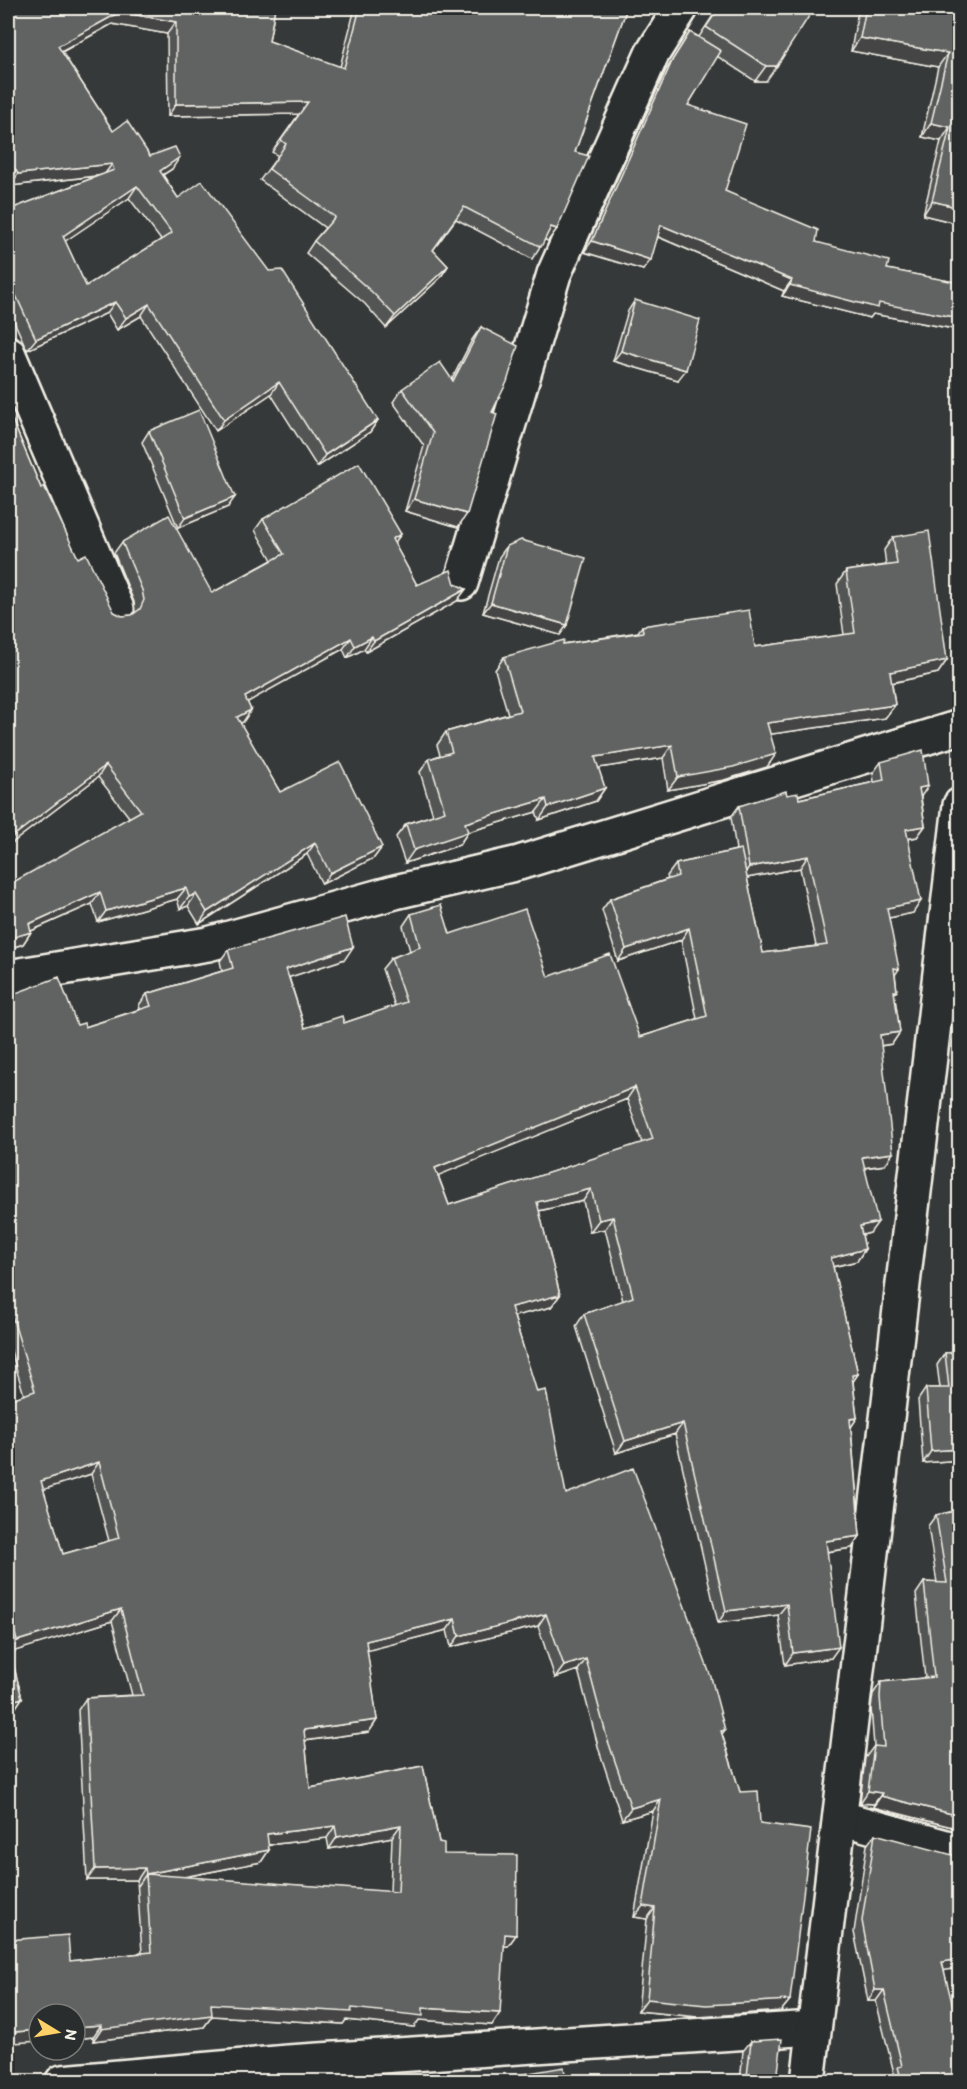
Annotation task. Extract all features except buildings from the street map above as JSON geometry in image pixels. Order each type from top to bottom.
[{"type":"street","points":[[461,583],[554,274],[651,54],[681,8]]},
{"type":"street","points":[[946,8],[960,11]]},
{"type":"street","points":[[8,353],[117,609]]},
{"type":"street","points":[[8,977],[208,944],[395,892],[519,863],[960,727]]},
{"type":"street","points":[[808,2082],[960,805]]},
{"type":"street","points":[[841,1818],[960,1851]]},
{"type":"street","points":[[62,2082],[288,2062],[814,2028]]}]
